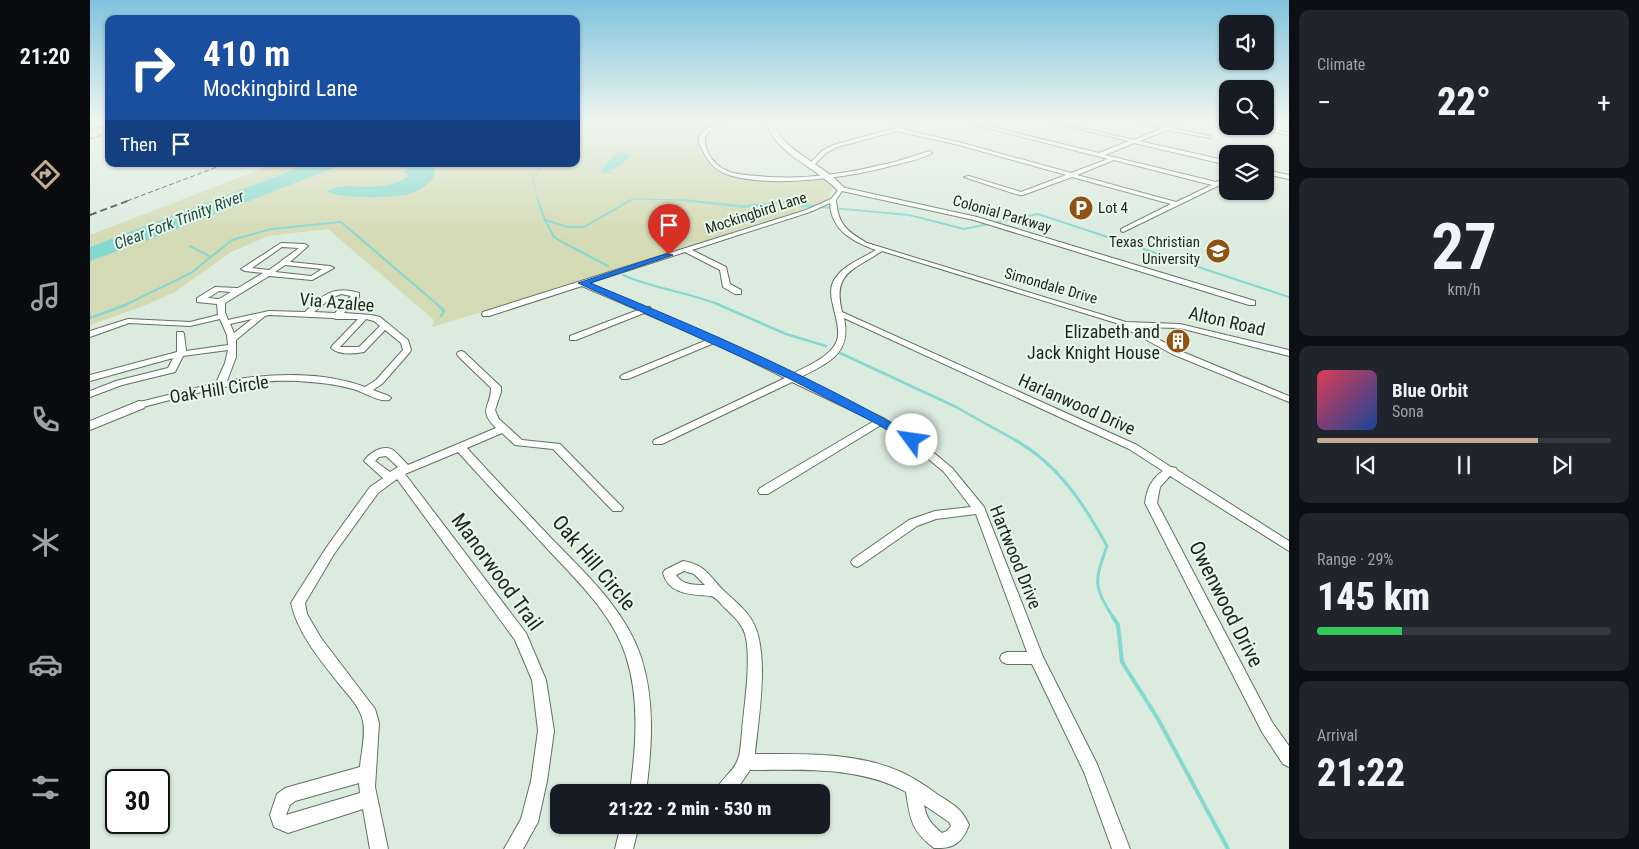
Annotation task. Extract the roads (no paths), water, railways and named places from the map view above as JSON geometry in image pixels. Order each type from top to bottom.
[{"type":"street","points":[[710,161],[712,164],[726,173],[774,178],[830,176],[884,167],[905,161]]},
{"type":"street","points":[[809,161],[830,176],[840,190],[833,200]]},
{"type":"street","points":[[1018,161],[1177,204]]},
{"type":"street","points":[[966,177],[1021,194],[1108,161]]},
{"type":"street","points":[[1124,161],[1216,184]]},
{"type":"street","points":[[1274,174],[1289,177]]},
{"type":"street","points":[[1123,230],[1219,183]]},
{"type":"street","name":"Colonial Parkway","points":[[840,190],[866,197],[950,212],[1252,303]]},
{"type":"street","name":"Mockingbird Lane","points":[[486,314],[818,207],[833,200]]},
{"type":"street","name":"Simondale Drive","points":[[833,200],[835,221],[843,230],[880,250],[1126,324],[1175,352],[1289,399]]},
{"type":"street","points":[[237,290],[218,289],[200,300],[221,302],[237,290],[269,273],[306,246],[296,244],[281,245],[245,269],[269,273],[312,278],[330,268],[284,263]]},
{"type":"street","points":[[686,250],[723,269],[726,285],[738,292]]},
{"type":"street","points":[[658,442],[794,377],[830,357],[839,348],[842,337],[834,288],[840,276],[880,250]]},
{"type":"street","name":"Hartwood Drive","points":[[582,283],[714,340],[794,377],[881,421],[912,440],[934,458],[962,486],[980,510],[1036,658],[1091,768],[1121,849]]},
{"type":"street","points":[[307,315],[328,295],[339,293],[356,295],[336,317]]},
{"type":"street","points":[[220,385],[226,373],[232,343],[220,308],[221,302]]},
{"type":"street","points":[[573,338],[648,310]]},
{"type":"street","name":"Harlanwood Drive","points":[[839,313],[1133,446],[1289,547]]},
{"type":"street","points":[[90,378],[180,354],[232,343],[264,314]]},
{"type":"street","name":"Via Azalee","points":[[90,334],[128,320],[190,324],[264,314],[376,319],[405,342],[407,350],[382,379],[368,389]]},
{"type":"street","points":[[364,317],[335,348],[339,350],[361,350],[385,325]]},
{"type":"street","name":"Alton Road","points":[[1126,324],[1180,326],[1289,353]]},
{"type":"street","points":[[90,394],[128,380],[172,370],[180,354],[180,334]]},
{"type":"street","points":[[626,377],[714,340]]},
{"type":"street","points":[[461,354],[496,387],[490,410],[494,420],[503,429],[519,443],[556,446],[617,508]]},
{"type":"street","name":"Oak Hill Circle","points":[[90,417],[110,410],[139,405],[220,385],[252,381],[296,379],[339,383],[368,389],[386,398]]},
{"type":"street","name":"Oak Hill Circle","points":[[90,426],[139,405]]},
{"type":"street","points":[[764,491],[881,421]]},
{"type":"street","points":[[379,849],[368,799],[371,723],[367,709],[312,636],[298,613],[298,603],[330,551],[367,497],[398,473],[503,429]]},
{"type":"street","name":"Oak Hill Circle","points":[[460,447],[593,591],[626,638],[635,660],[640,687],[643,753],[639,784]]},
{"type":"street","name":"Manorwood Trail","points":[[388,452],[404,467],[398,473],[385,476],[369,461],[376,454],[388,452]]},
{"type":"street","name":"Owenwood Drive","points":[[1172,470],[1159,477],[1152,488],[1152,502],[1267,727],[1289,759]]},
{"type":"street","name":"Manorwood Trail","points":[[398,473],[521,638],[540,680],[546,731],[539,781],[529,822],[513,849]]},
{"type":"street","points":[[857,562],[913,523],[936,515],[980,510]]},
{"type":"street","points":[[716,591],[745,620],[752,634],[754,688],[746,762],[731,784]]},
{"type":"street","points":[[1007,658],[1036,658]]},
{"type":"street","points":[[746,762],[844,766],[890,775],[903,780],[913,787]]},
{"type":"street","points":[[368,773],[291,794],[283,800],[278,816],[280,821],[288,824],[368,799]]},
{"type":"street","points":[[624,849],[628,834]]},
{"type":"water","points":[[609,161],[626,161],[609,171],[616,174],[602,173],[601,171]]},
{"type":"water","name":"Clear Fork Trinity River","points":[[301,167],[336,167],[90,261],[90,247]]},
{"type":"water","points":[[403,167],[434,167],[434,177],[420,190],[402,195],[353,197],[333,194],[327,191],[344,186],[376,186],[399,182],[409,176],[405,172],[407,169]]},
{"type":"water","points":[[683,199],[741,205],[787,201],[816,205],[809,208],[785,204],[744,208],[681,201]]},
{"type":"waterway","points":[[535,189],[533,178],[540,167]]},
{"type":"waterway","points":[[536,195],[538,201]]},
{"type":"waterway","points":[[631,200],[633,199],[683,200],[678,200]]},
{"type":"waterway","points":[[538,200],[545,220]]},
{"type":"waterway","points":[[545,220],[568,227],[584,227],[631,200]]},
{"type":"waterway","points":[[810,206],[909,215],[964,229],[1038,214],[1289,297]]},
{"type":"waterway","points":[[545,220],[554,237],[562,242]]},
{"type":"waterway","points":[[211,257],[232,240],[271,229],[341,222],[438,305]]},
{"type":"waterway","points":[[564,243],[608,266]]},
{"type":"waterway","points":[[190,246],[211,257]]},
{"type":"waterway","points":[[125,305],[191,273],[211,257]]},
{"type":"waterway","points":[[623,275],[647,284],[717,304]]},
{"type":"waterway","points":[[90,318],[128,304]]},
{"type":"waterway","points":[[717,304],[786,334],[826,346]]},
{"type":"waterway","points":[[438,305],[444,311],[441,316]]},
{"type":"waterway","points":[[840,353],[954,406],[1017,441]]},
{"type":"waterway","points":[[1015,440],[1044,461],[1069,486],[1107,546],[1098,576],[1098,584],[1102,598],[1114,619]]},
{"type":"waterway","points":[[1113,617],[1118,625],[1122,662],[1158,719],[1228,849]]},
{"type":"railway","points":[[127,201],[217,167]]},
{"type":"railway","points":[[90,215],[130,200]]},
{"type":"place","name":"Lot 4","points":[[1081,208]]},
{"type":"place","name":"Texas Christian University","points":[[1218,251]]},
{"type":"place","name":"Elizabeth and Jack Knight House","points":[[1178,341]]}]
